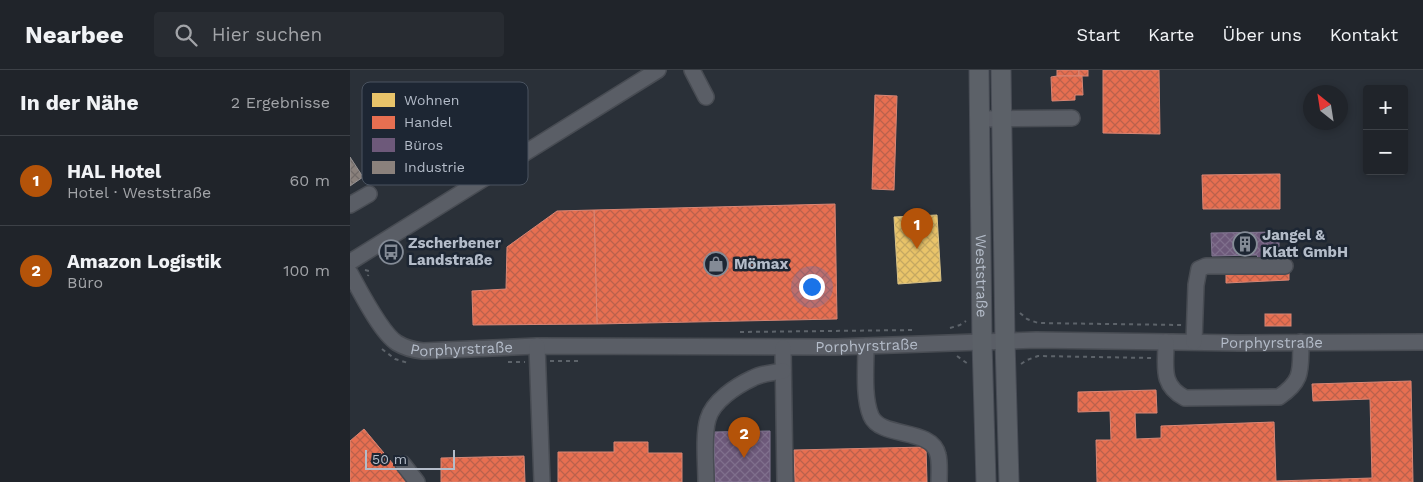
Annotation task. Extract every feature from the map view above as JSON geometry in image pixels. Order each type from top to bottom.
[{"type":"main road","name":"Weststraße","points":[[979,70],[982,342],[986,482]]},
{"type":"main road","points":[[1002,70],[1004,341],[1009,482]]},
{"type":"street","points":[[528,154],[658,70]]},
{"type":"street","points":[[692,70],[706,97]]},
{"type":"street","points":[[980,118],[1072,118]]},
{"type":"street","points":[[353,268],[481,185]]},
{"type":"street","points":[[350,205],[369,194]]},
{"type":"street","points":[[1194,342],[1196,285],[1199,269],[1203,266],[1285,266]]},
{"type":"street","name":"Porphyrstraße","points":[[353,268],[386,333],[395,342],[409,349],[423,351],[537,346],[783,348],[1036,340],[1423,342]]},
{"type":"street","points":[[1166,342],[1166,377],[1168,384],[1176,393],[1185,398],[1279,397],[1290,390],[1300,376],[1301,342]]},
{"type":"street","points":[[537,346],[542,482]]},
{"type":"street","points":[[866,346],[867,394],[874,422],[931,443],[938,454],[939,482]]},
{"type":"street","points":[[783,348],[785,482]]},
{"type":"street","points":[[706,482],[706,428],[708,419],[717,403],[753,378],[783,371]]},
{"type":"street","points":[[403,464],[417,482]]},
{"type":"path","points":[[353,268],[369,271],[369,280]]},
{"type":"path","points":[[1027,319],[1038,323],[1194,325]]},
{"type":"path","points":[[943,329],[955,327],[965,322]]},
{"type":"path","points":[[734,332],[923,329]]},
{"type":"path","points":[[1027,360],[1038,356],[1166,358]]},
{"type":"building: Wohnen","points":[[937,215],[941,281],[898,284],[894,217]]},
{"type":"building: Handel","points":[[1057,70],[1079,70],[1079,76],[1057,76]]},
{"type":"building: Handel","points":[[1079,70],[1088,70],[1088,76],[1079,76]]},
{"type":"building: Handel","points":[[1103,70],[1159,70],[1160,134],[1103,133]]},
{"type":"building: Handel","points":[[1082,76],[1083,95],[1075,95],[1075,100],[1052,101],[1051,77]]},
{"type":"building: Handel","points":[[875,95],[897,96],[894,190],[872,189]]},
{"type":"building: Handel","points":[[1280,174],[1280,209],[1203,209],[1202,175]]},
{"type":"building: Handel","name":"Mömax","points":[[835,204],[837,319],[597,324],[594,210]]},
{"type":"building: Handel","points":[[594,210],[597,324],[473,325],[472,291],[506,289],[507,247],[557,211]]},
{"type":"building: Handel","points":[[1289,271],[1289,280],[1226,283],[1226,274]]},
{"type":"building: Handel","points":[[1265,314],[1291,314],[1291,326],[1265,326]]},
{"type":"building: Handel","points":[[1411,381],[1413,482],[1097,482],[1096,440],[1111,440],[1110,411],[1078,412],[1078,392],[1156,390],[1157,413],[1135,413],[1136,439],[1161,438],[1161,426],[1274,422],[1276,481],[1372,478],[1370,399],[1313,401],[1312,384]]},
{"type":"building: Handel","points":[[364,429],[408,482],[350,482],[350,441]]},
{"type":"building: Handel","points":[[614,442],[648,442],[648,453],[682,453],[682,482],[558,482],[558,452],[614,452]]},
{"type":"building: Handel","points":[[926,447],[927,482],[795,482],[794,450]]},
{"type":"building: Handel","points":[[524,456],[525,482],[441,482],[441,458]]},
{"type":"building: Büros","name":"Jangel & Klatt GmbH","points":[[1279,232],[1279,255],[1277,255],[1276,262],[1260,263],[1257,255],[1212,256],[1211,233]]},
{"type":"building: Büros","points":[[770,431],[770,482],[715,482],[714,432]]},
{"type":"building: Industrie","points":[[350,157],[362,178],[350,186]]},
{"type":"place","name":"Jangel & Klatt GmbH","points":[[1245,244]]},
{"type":"place","name":"HAL Hotel","points":[[917,249]]},
{"type":"place","name":"Zscherbener Landstraße","points":[[391,252]]},
{"type":"place","name":"Mömax","points":[[716,264]]},
{"type":"place","name":"Amazon Logistik","points":[[744,458]]}]
